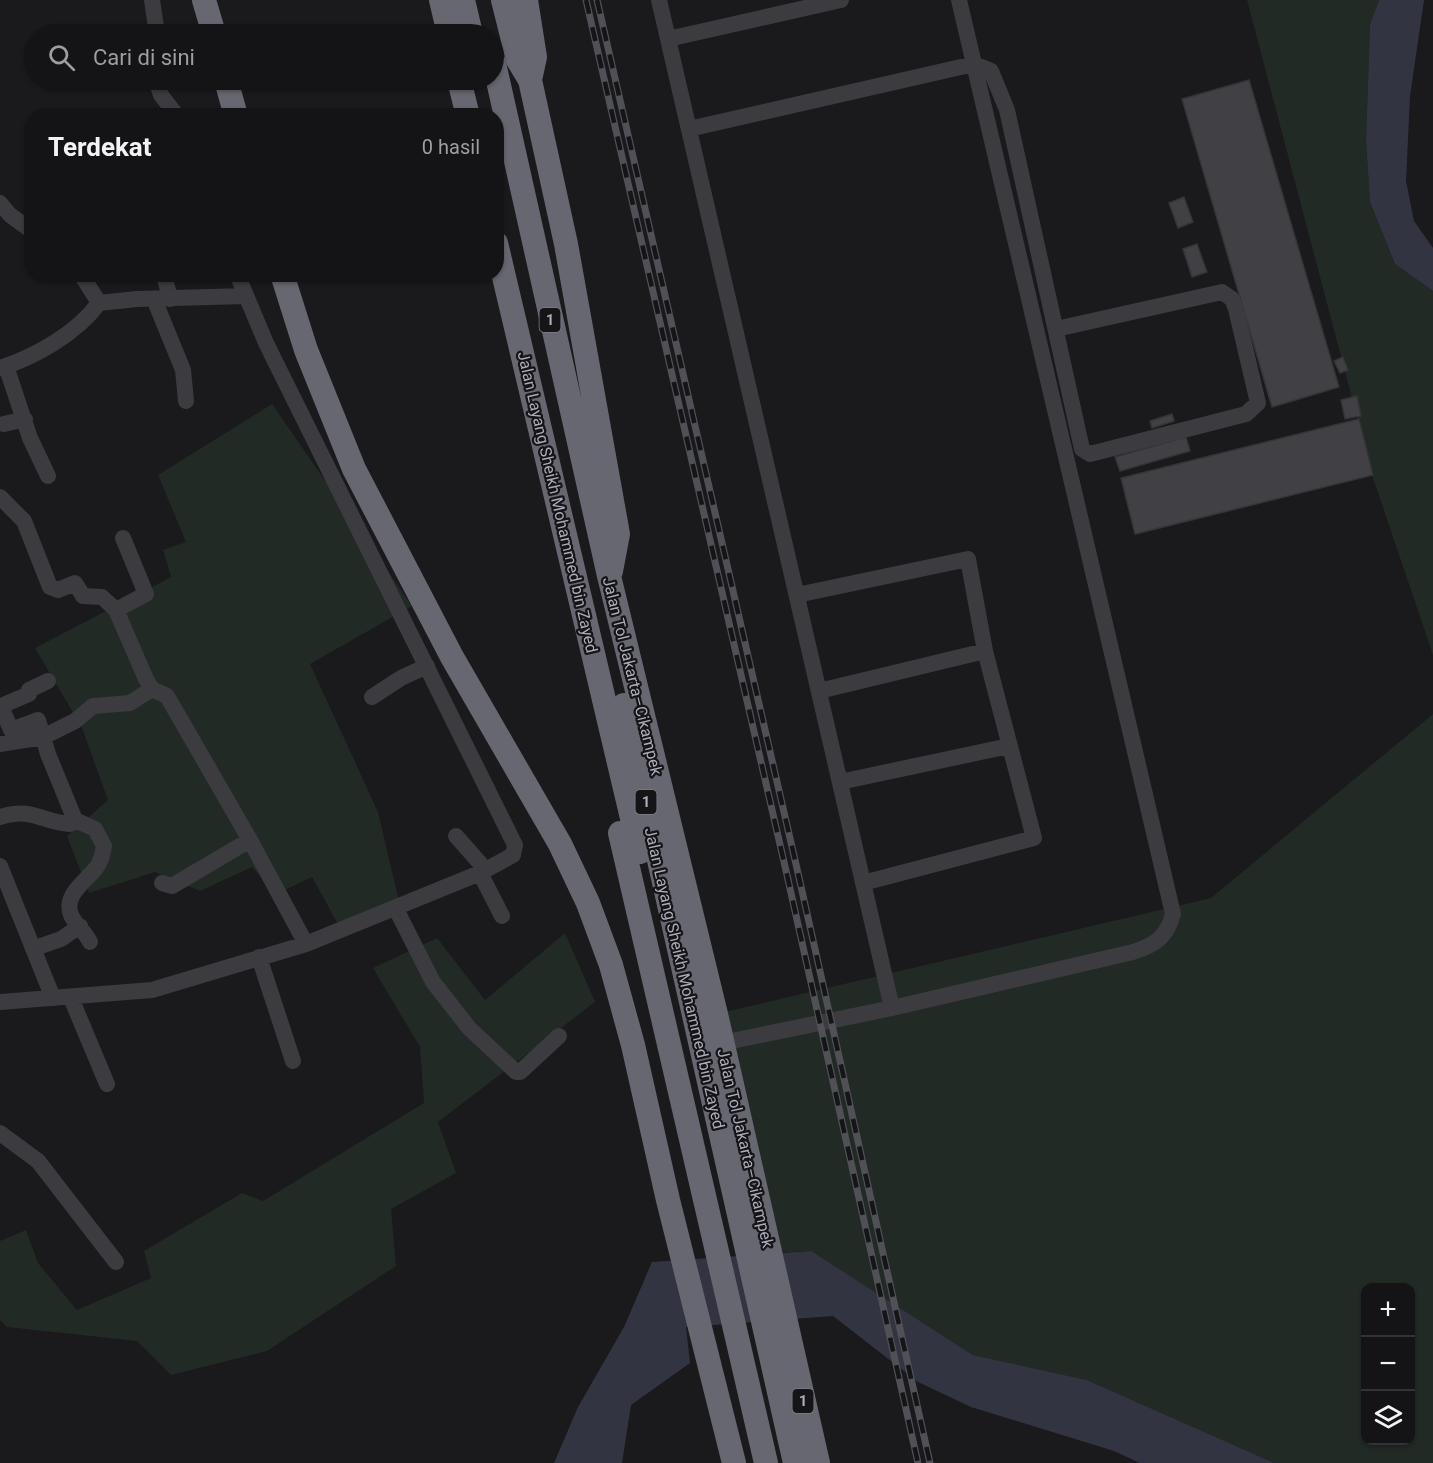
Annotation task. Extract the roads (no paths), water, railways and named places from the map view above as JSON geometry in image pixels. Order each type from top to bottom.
[{"type":"highway","points":[[204,0],[211,24]]},
{"type":"highway","points":[[432,0],[438,24]]},
{"type":"highway","points":[[441,0],[447,24]]},
{"type":"highway","points":[[463,0],[469,24]]},
{"type":"highway","points":[[480,0],[486,24]]},
{"type":"highway","points":[[503,0],[518,60],[531,80],[566,244],[618,534],[609,576]]},
{"type":"highway","points":[[526,0],[535,57],[531,80]]},
{"type":"highway","points":[[229,90],[234,108]]},
{"type":"highway","points":[[452,90],[457,108]]},
{"type":"highway","points":[[462,90],[466,108]]},
{"type":"highway","points":[[484,90],[488,108]]},
{"type":"highway","name":"Jalan Tol Jakarta–Cikampek","points":[[500,90],[609,576],[722,1043],[818,1463]]},
{"type":"highway","name":"Jalan Layang Sheikh Mohammed bin Zayed","points":[[504,176],[795,1463]]},
{"type":"highway","name":"Jalan Layang Sheikh Mohammed bin Zayed","points":[[504,277],[698,1100],[780,1463]]},
{"type":"highway","points":[[285,282],[306,350],[354,469],[452,657],[560,844],[588,903],[611,965],[633,1045],[668,1200],[734,1463]]},
{"type":"highway","name":"1","points":[[496,282],[655,987],[766,1463]]},
{"type":"street","points":[[152,0],[156,24]]},
{"type":"street","points":[[659,0],[892,1008]]},
{"type":"street","points":[[668,39],[841,0]]},
{"type":"street","points":[[722,1043],[892,1008],[1148,947],[1159,942],[1167,932],[1173,914],[959,0]]},
{"type":"street","points":[[689,129],[974,64],[991,71],[1007,110],[1082,449],[1090,454],[1246,414],[1257,403],[1236,309],[1232,299],[1222,292],[1056,328]]},
{"type":"street","points":[[159,90],[171,108]]},
{"type":"street","points":[[0,203],[10,215],[24,225]]},
{"type":"street","points":[[86,282],[99,303]]},
{"type":"street","points":[[163,282],[162,299],[183,370],[186,401]]},
{"type":"street","points":[[0,1002],[152,990],[306,944],[483,872],[513,855],[515,845],[266,343],[240,282]]},
{"type":"street","points":[[48,476],[30,438],[25,418],[3,367],[41,350],[84,321],[99,303],[246,296]]},
{"type":"street","points":[[4,424],[25,418]]},
{"type":"street","points":[[0,497],[24,520],[50,587],[58,590],[75,583],[83,596],[102,597],[116,610],[152,689],[165,693],[250,840],[306,944]]},
{"type":"street","points":[[116,610],[146,594],[123,538]]},
{"type":"street","points":[[796,595],[968,559],[985,651],[1034,838],[863,883]]},
{"type":"street","points":[[819,691],[985,651]]},
{"type":"street","points":[[372,697],[401,678],[427,666]]},
{"type":"street","points":[[48,681],[28,690],[29,694],[1,706],[10,730],[39,720],[43,738],[75,820],[95,829],[104,846],[97,867],[75,891],[69,903],[70,915],[90,942]]},
{"type":"street","points":[[0,744],[43,738],[75,721],[93,706],[130,703],[152,689]]},
{"type":"street","points":[[840,782],[1009,746]]},
{"type":"street","points":[[0,816],[23,812],[38,815],[51,822],[70,825],[75,820]]},
{"type":"street","points":[[456,836],[483,872],[502,916]]},
{"type":"street","points":[[162,884],[172,886],[250,840]]},
{"type":"street","points":[[0,866],[35,948],[53,998]]},
{"type":"street","points":[[396,909],[433,982],[469,1028],[516,1072],[520,1072],[558,1036]]},
{"type":"street","points":[[35,948],[61,939],[80,926]]},
{"type":"street","points":[[259,957],[293,1061]]},
{"type":"street","points":[[70,998],[107,1083]]},
{"type":"street","points":[[0,1133],[38,1161],[116,1262]]},
{"type":"water","points":[[1379,0],[1424,0],[1410,96],[1406,181],[1414,221],[1433,248],[1433,291],[1395,264],[1370,202],[1366,141],[1370,24]]},
{"type":"water","points":[[811,1251],[973,1355],[1087,1380],[1274,1463],[1140,1463],[1114,1451],[971,1407],[918,1382],[833,1316],[686,1327],[690,1363],[631,1405],[622,1463],[554,1463],[578,1407],[624,1327],[652,1262]]},
{"type":"railway","points":[[586,0],[787,875],[918,1463]]},
{"type":"railway","points":[[597,0],[798,873],[930,1463]]}]
